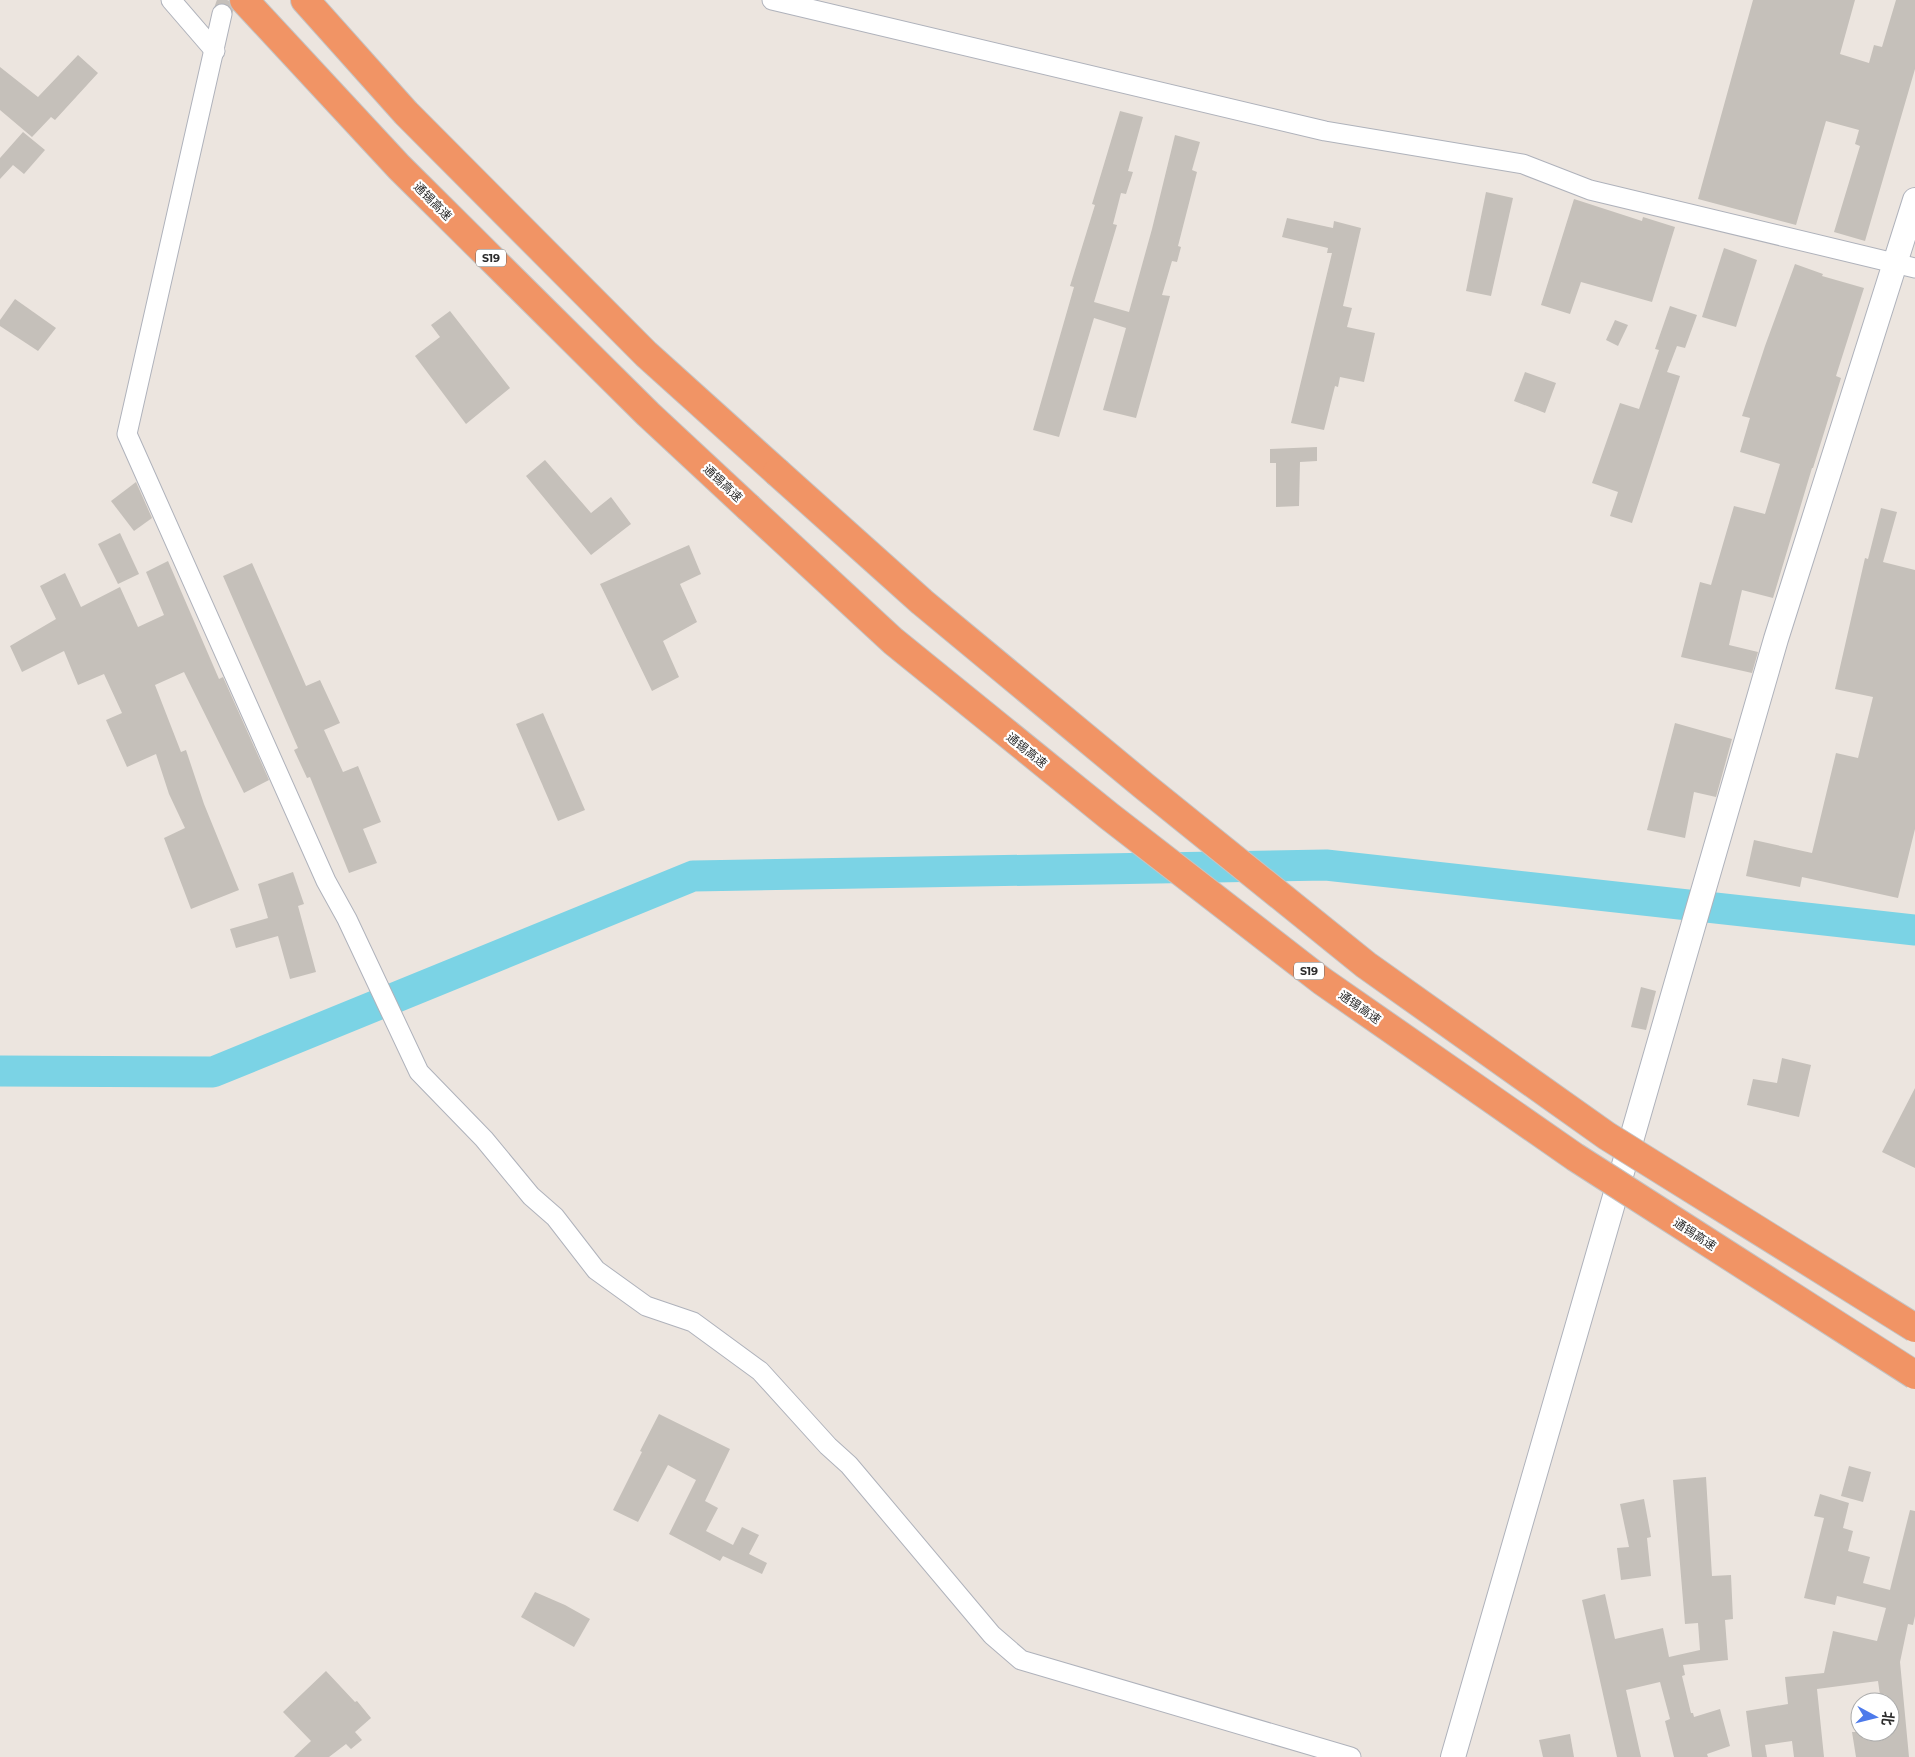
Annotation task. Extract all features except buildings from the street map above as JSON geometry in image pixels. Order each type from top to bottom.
[{"type":"highway","points":[[305,0],[406,113],[646,354],[922,602],[1152,792],[1366,965],[1607,1136],[1915,1328]]},
{"type":"highway","name":"通锡高速","points":[[233,7],[399,167],[648,414],[893,642],[1108,816],[1322,980],[1575,1157],[1915,1375]]},
{"type":"street","points":[[171,0],[215,51]]},
{"type":"street","points":[[772,0],[1325,131],[1523,164],[1590,190],[1905,265]]},
{"type":"street","points":[[233,7],[215,51],[127,434],[326,881],[347,919],[412,1062],[419,1072],[484,1139],[531,1196],[555,1217],[596,1270],[646,1306],[693,1322],[760,1371],[828,1446],[849,1465],[992,1635],[1021,1660],[1351,1757]]},
{"type":"street","points":[[1453,1757],[1776,639],[1905,265],[1915,200]]},
{"type":"waterway","points":[[0,1071],[213,1072],[693,876],[1326,865],[1915,930]]},
{"type":"tunnel","points":[[222,14],[227,0]]}]
